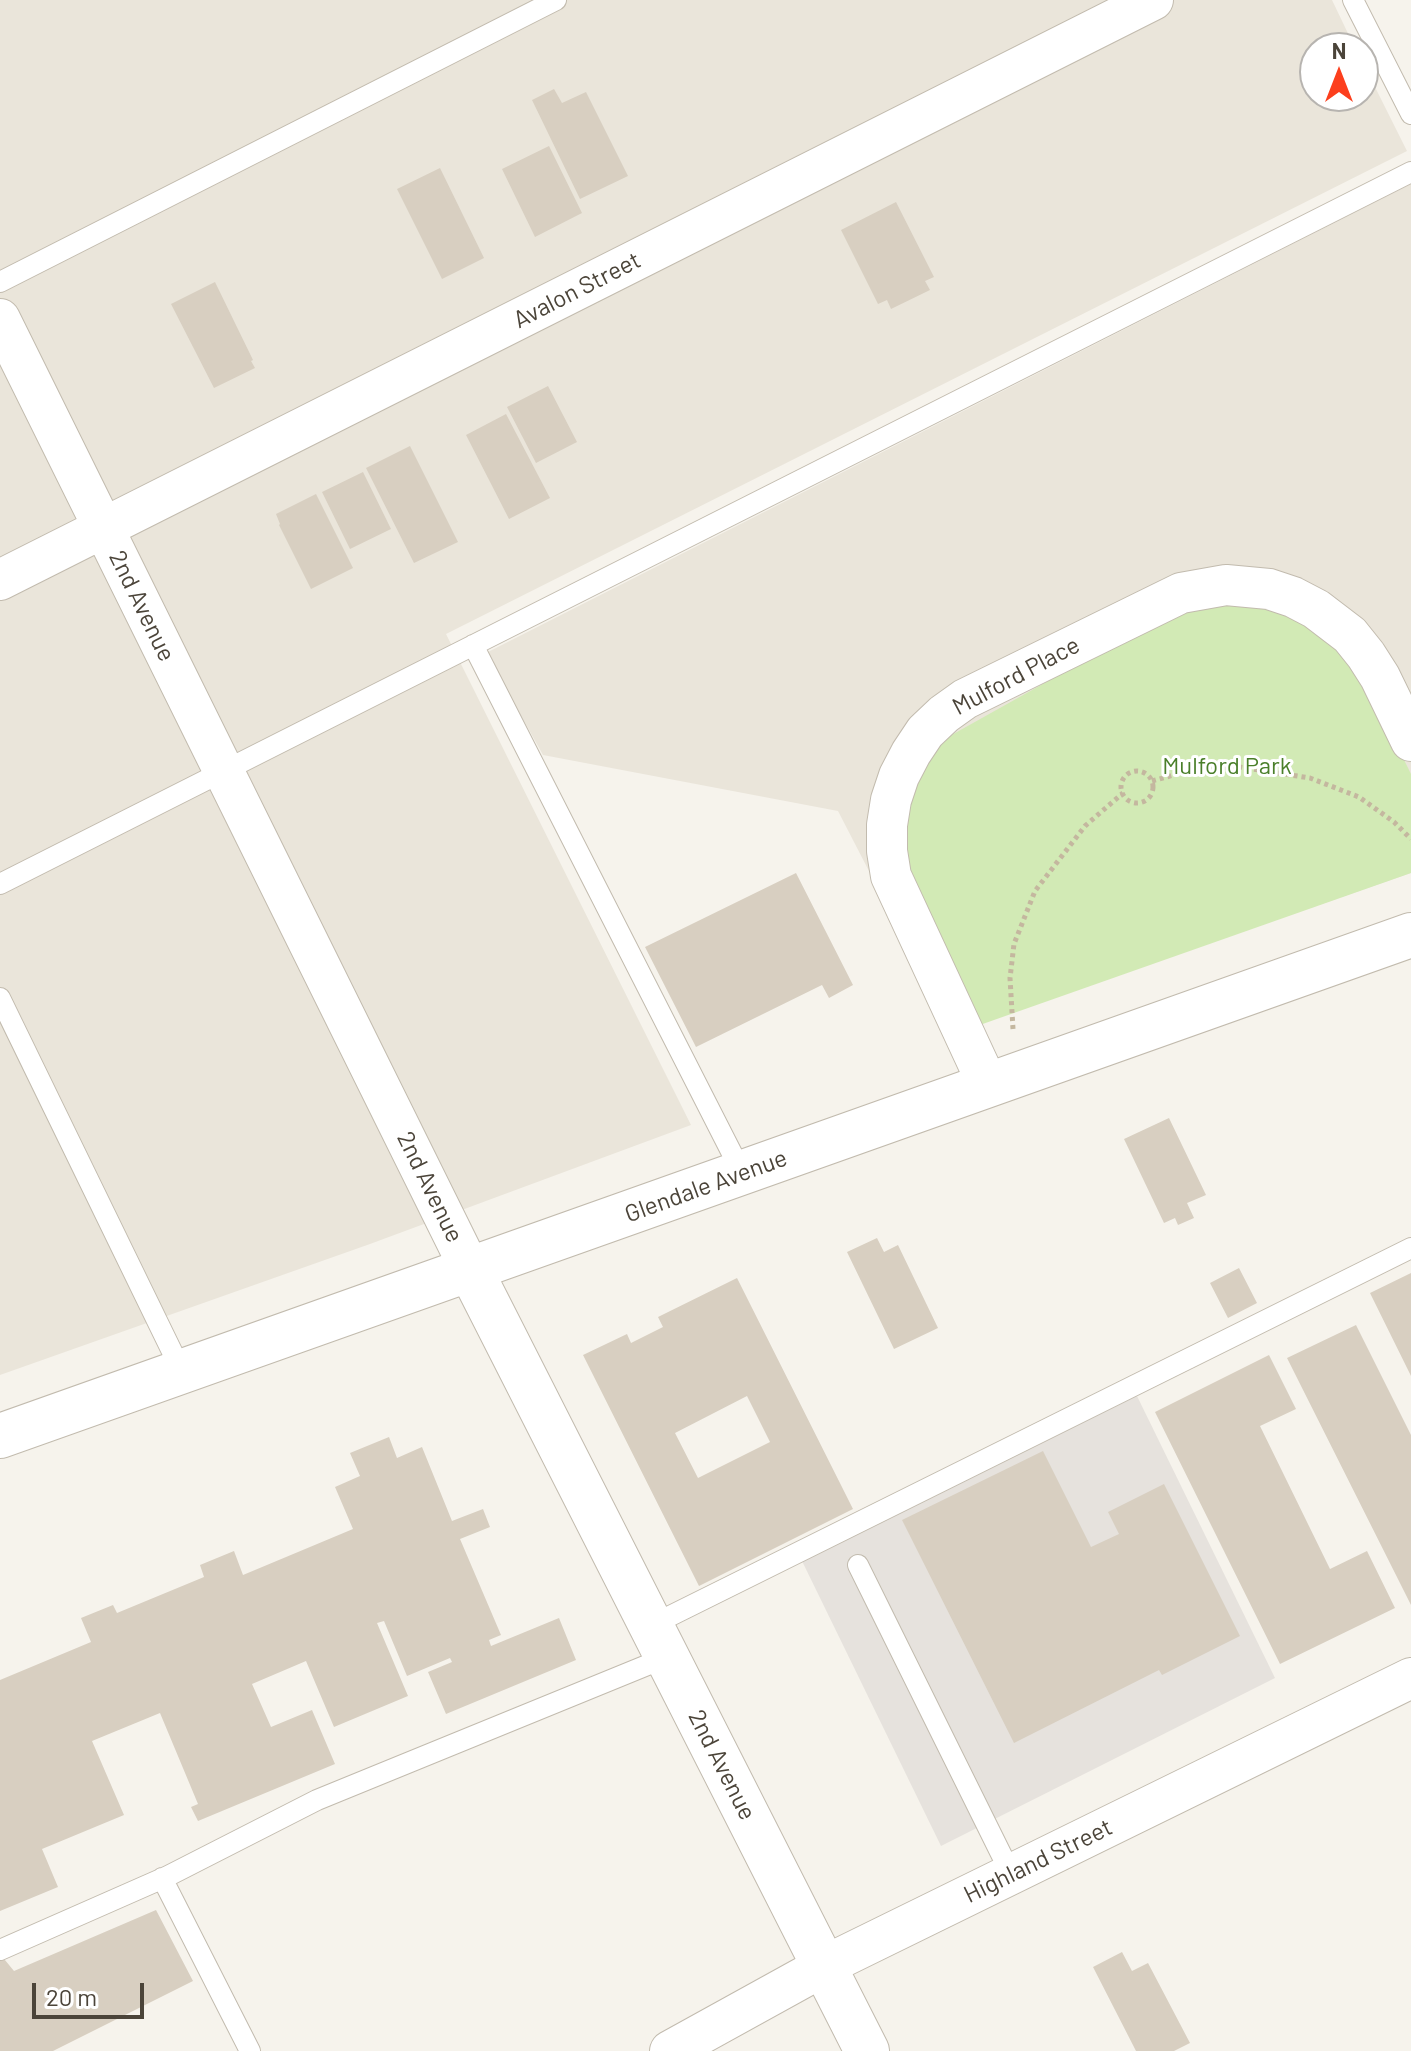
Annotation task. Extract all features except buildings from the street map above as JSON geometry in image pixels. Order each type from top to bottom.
[{"type":"street","name":"Avalon Street","points":[[0,580],[1153,0]]},
{"type":"street","name":"2nd Avenue","points":[[0,319],[470,1269],[867,2051]]},
{"type":"street","name":"Mulford Place","points":[[988,1085],[891,876],[887,851],[889,813],[899,776],[925,732],[944,714],[965,699],[1181,593],[1226,585],[1269,589],[1293,597],[1316,609],[1350,635],[1380,677],[1411,741]]},
{"type":"street","name":"Glendale Avenue","points":[[0,1436],[1411,935]]},
{"type":"street","name":"Highland Street","points":[[670,2051],[824,1966],[1411,1678]]},
{"type":"lane","points":[[0,282],[556,0]]},
{"type":"lane","points":[[1353,0],[1411,114]]},
{"type":"lane","points":[[0,884],[1411,172]]},
{"type":"lane","points":[[473,645],[742,1173]]},
{"type":"lane","points":[[0,998],[182,1372]]},
{"type":"lane","points":[[0,1950],[162,1878],[317,1800],[658,1641],[1411,1248]]},
{"type":"lane","points":[[858,1565],[1011,1874]]},
{"type":"lane","points":[[162,1878],[250,2051]]},
{"type":"path","points":[[1152,781],[1199,768],[1240,767],[1310,778],[1359,797],[1394,822],[1411,839]]},
{"type":"path","points":[[1141,771],[1152,781],[1153,791],[1143,802],[1132,802],[1123,793],[1123,779],[1132,772],[1141,771]]},
{"type":"path","points":[[1013,1029],[1010,978],[1014,944],[1035,891],[1085,826],[1123,793]]},
{"type":"shaded area","points":[[0,0],[1332,0],[1347,32],[1299,32],[1299,112],[1379,112],[1379,95],[1407,151],[446,634],[691,1125],[370,1244],[0,1375]]},
{"type":"shaded area","points":[[1411,184],[1411,873],[952,1032],[838,811],[543,755],[486,653]]},
{"type":"shaded area","points":[[1137,1396],[1275,1678],[941,1846],[802,1561]]},
{"type":"green space","name":"Mulford Park","points":[[1203,600],[1303,611],[1349,648],[1411,774],[1411,873],[977,1026],[907,861],[903,823],[911,788],[930,756],[948,737],[1152,623]]}]
